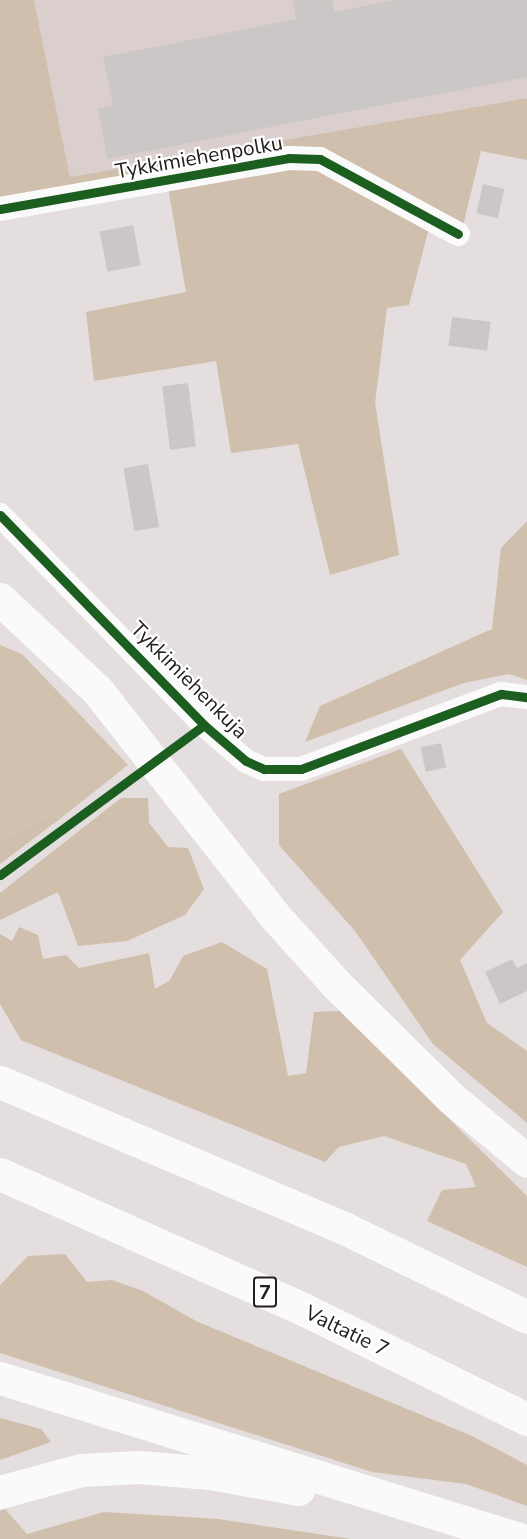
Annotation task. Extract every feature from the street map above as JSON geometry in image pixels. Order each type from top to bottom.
[{"type":"highway","points":[[0,599],[44,637],[97,690],[273,914],[338,985],[450,1097],[527,1161]]},
{"type":"highway","points":[[0,612],[44,637]]},
{"type":"highway","points":[[0,1082],[346,1228],[527,1317]]},
{"type":"highway","name":"Valtatie 7","points":[[0,1174],[305,1310],[527,1419]]},
{"type":"highway","points":[[0,1378],[510,1536]]},
{"type":"highway","points":[[0,1492],[81,1470],[198,1472],[510,1536]]},
{"type":"street","name":"Tykkimiehenpolku","points":[[0,209],[289,159],[320,159],[458,234]]},
{"type":"street","name":"Tykkimiehenkuja","points":[[0,514],[204,725],[246,761],[264,770],[301,769],[501,694],[527,697]]},
{"type":"shaded area","points":[[0,0],[34,0],[70,177],[527,98],[527,160],[481,151],[463,226],[321,150],[0,198]]},
{"type":"shaded area","points":[[34,0],[527,0],[527,98],[70,177]]},
{"type":"shaded area","points":[[317,166],[429,228],[409,305],[387,308],[375,403],[399,555],[330,575],[298,444],[231,453],[216,361],[94,381],[86,312],[186,292],[168,187]]},
{"type":"shaded area","points":[[527,521],[527,680],[509,674],[464,683],[305,742],[320,706],[492,629],[501,548]]},
{"type":"shaded area","points":[[0,645],[22,654],[128,765],[61,818],[49,815],[0,842]]},
{"type":"shaded area","points":[[401,749],[503,912],[460,960],[487,1023],[527,1051],[527,1123],[433,1044],[355,931],[279,845],[279,794]]},
{"type":"shaded area","points":[[121,798],[148,798],[149,823],[168,847],[188,848],[204,889],[185,915],[127,941],[78,946],[58,892],[0,920],[0,893]]},
{"type":"shaded area","points":[[49,815],[61,818],[0,864],[0,842]]},
{"type":"shaded area","points":[[19,927],[38,935],[43,959],[66,955],[79,968],[149,953],[155,989],[170,980],[183,956],[222,942],[267,969],[288,1076],[306,1073],[314,1012],[340,1011],[527,1196],[527,1267],[427,1221],[442,1190],[476,1187],[466,1164],[384,1136],[339,1147],[325,1162],[21,1040],[0,1004],[0,934],[12,941]]},
{"type":"shaded area","points":[[65,1254],[87,1282],[112,1280],[143,1291],[196,1321],[472,1436],[527,1465],[527,1506],[466,1484],[372,1472],[0,1353],[0,1285],[28,1256]]},
{"type":"shaded area","points":[[0,1418],[41,1429],[51,1442],[0,1460]]},
{"type":"shaded area","points":[[5,1509],[27,1534],[25,1539],[0,1539],[0,1511]]},
{"type":"shaded area","points":[[104,1512],[218,1519],[351,1539],[25,1539],[27,1534]]},
{"type":"building","points":[[293,0],[332,0],[335,12],[394,0],[527,0],[527,77],[107,159],[98,108],[113,106],[103,57],[296,19]]},
{"type":"building","points":[[483,184],[504,189],[498,218],[476,213]]},
{"type":"building","points":[[133,225],[141,265],[107,272],[100,231]]},
{"type":"building","points":[[452,317],[491,322],[487,351],[448,346]]},
{"type":"building","points":[[188,383],[196,447],[170,450],[162,386]]},
{"type":"building","points":[[148,464],[159,527],[134,531],[123,468]]},
{"type":"building","points":[[441,743],[446,767],[426,772],[420,747]]},
{"type":"building","points":[[512,959],[517,968],[527,963],[527,991],[500,1004],[485,972]]},
{"type":"cycle path","points":[[0,209],[289,158],[320,159],[458,234]]},
{"type":"cycle path","points":[[0,515],[204,725],[246,761],[264,769],[301,769],[501,694],[527,697]]},
{"type":"cycle path","points":[[0,875],[204,725]]}]
